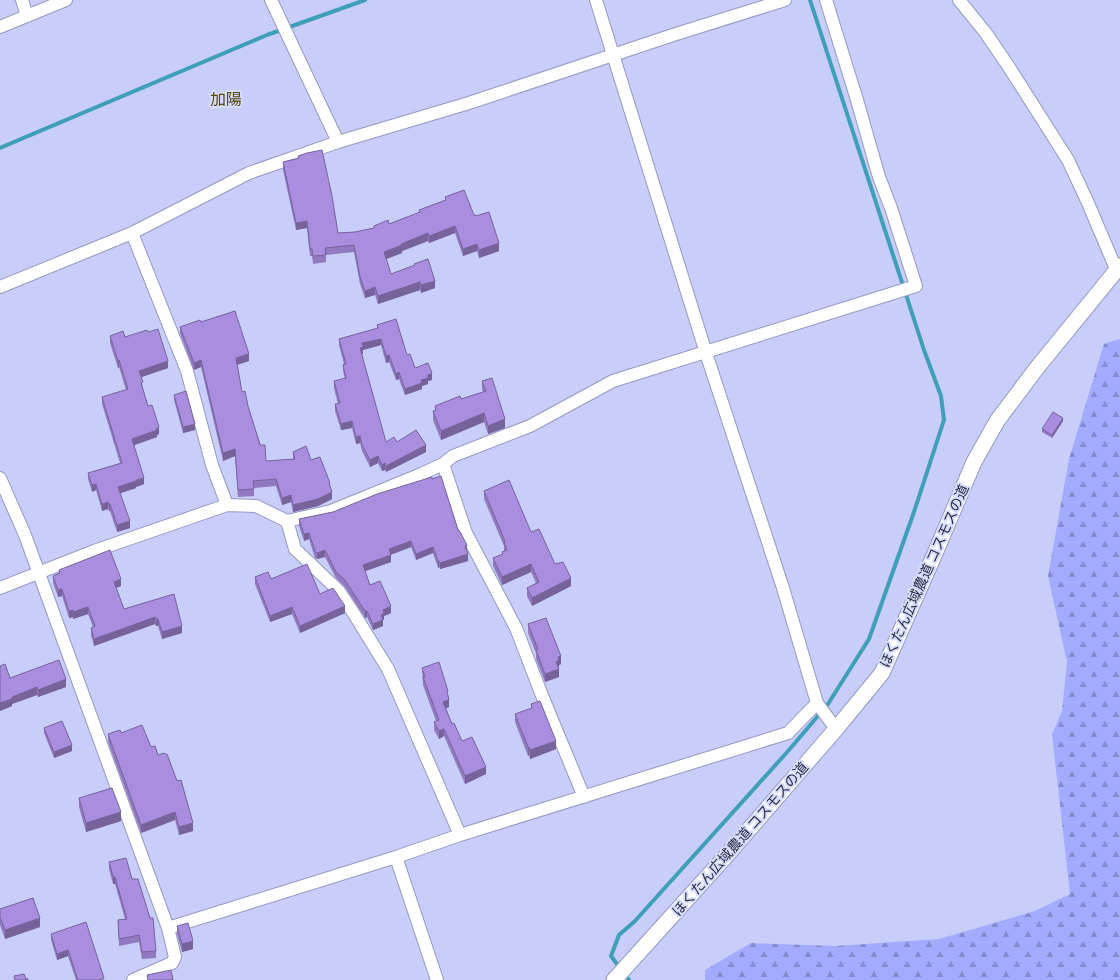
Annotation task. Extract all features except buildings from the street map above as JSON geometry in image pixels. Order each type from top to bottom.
[{"type":"street","points":[[22,0],[27,16]]},
{"type":"street","points":[[0,27],[66,0]]},
{"type":"street","points":[[271,0],[338,142]]},
{"type":"street","points":[[596,0],[706,353],[783,588],[817,703],[836,729]]},
{"type":"street","points":[[0,287],[132,233],[249,173],[338,142],[469,103],[614,54],[785,0]]},
{"type":"street","points":[[0,588],[94,551],[227,505],[256,506],[287,521],[331,510],[443,464],[452,456],[530,426],[613,381],[916,286],[892,208],[879,177],[826,0]]},
{"type":"street","points":[[959,0],[985,32],[1068,160],[1118,268]]},
{"type":"street","points":[[132,233],[187,371],[212,465],[227,505]]},
{"type":"street","name":"ほくたん広域農道 コスモスの道","points":[[614,980],[727,855],[836,729],[882,673],[974,462],[997,421],[1036,369],[1118,268]]},
{"type":"street","points":[[443,464],[466,533],[516,628],[584,797]]},
{"type":"street","points":[[0,478],[40,573],[168,928],[175,957],[172,963],[133,980]]},
{"type":"street","points":[[287,521],[295,549],[339,591],[388,669],[460,835]]},
{"type":"street","points":[[168,928],[788,732],[817,703]]},
{"type":"street","points":[[396,857],[437,980]]},
{"type":"green space","points":[[1120,339],[1120,980],[705,980],[705,970],[751,943],[835,946],[939,939],[1035,911],[1070,894],[1052,734],[1062,711],[1067,662],[1048,576],[1069,459],[1104,344]]},
{"type":"waterway","points":[[0,148],[267,35],[365,0]]},
{"type":"waterway","points":[[629,980],[611,956],[619,935],[635,921],[789,750],[828,704],[869,639],[914,512],[944,420],[941,396],[924,350],[810,0]]},
{"type":"district","name":"加陽","points":[[226,99]]}]
